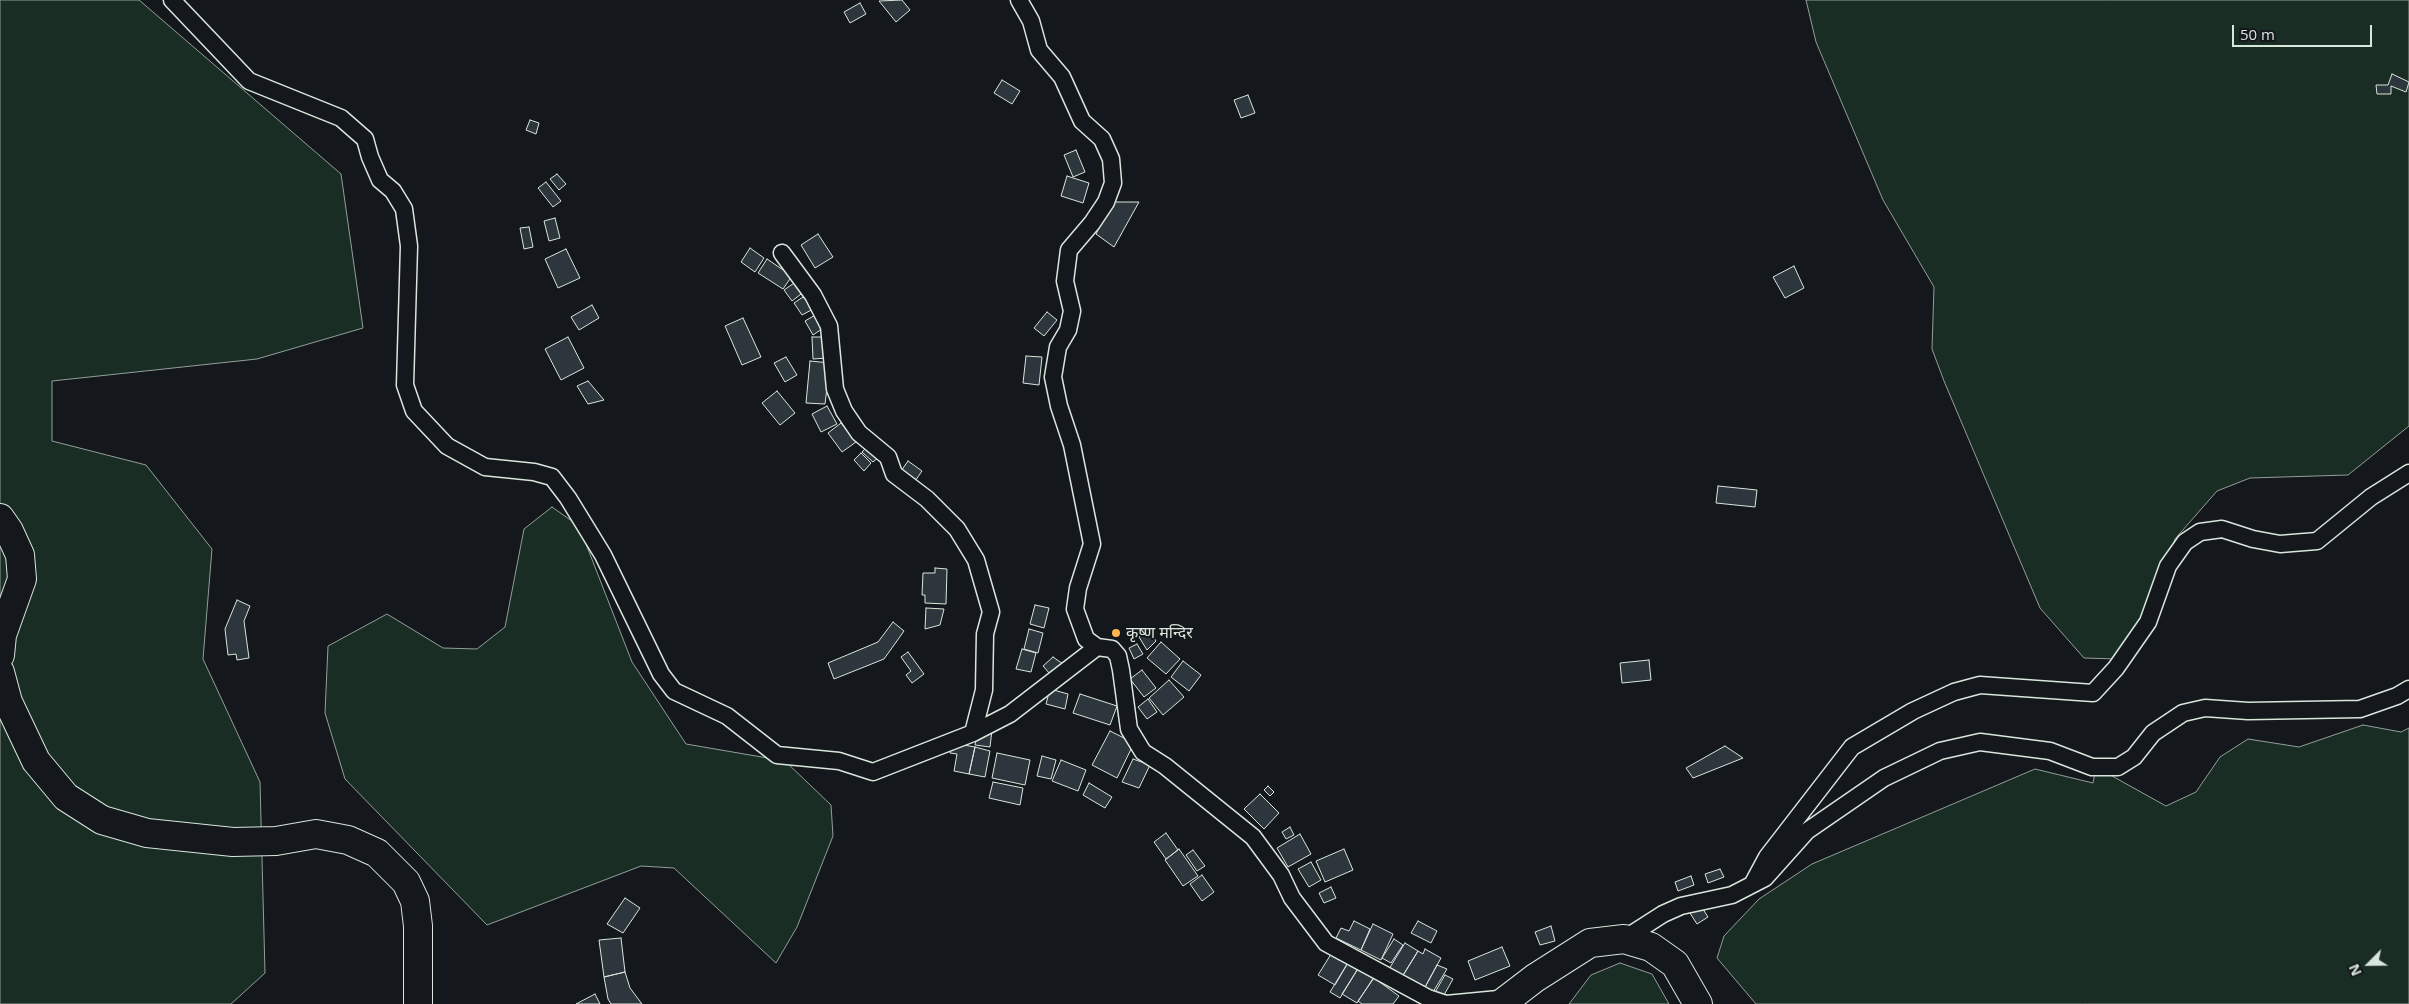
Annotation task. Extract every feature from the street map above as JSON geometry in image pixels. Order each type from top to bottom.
[{"type":"highway","points":[[0,518],[10,531],[20,555],[22,579],[2,635],[0,655]]},
{"type":"highway","points":[[0,672],[8,702],[36,761],[66,797],[102,820],[147,833],[233,842],[276,841],[316,834],[348,840],[377,852],[406,882],[415,901],[418,926],[418,1004]]},
{"type":"highway","points":[[1505,1001],[1535,978],[1590,943],[1624,939],[1651,947],[1675,964],[1698,1004]]},
{"type":"street","points":[[172,0],[249,81],[341,118],[365,139],[380,180],[393,191],[404,210],[409,246],[405,385],[414,411],[447,446],[485,466],[552,476],[568,498],[603,555],[661,674],[674,691],[727,716],[777,755],[839,761],[873,772],[973,733],[1010,714],[1097,647]]},
{"type":"street","points":[[1019,0],[1031,21],[1039,50],[1062,77],[1082,121],[1102,139],[1111,159],[1113,183],[1106,202],[1069,250],[1065,281],[1072,311],[1068,330],[1058,347],[1053,377],[1059,406],[1072,445],[1092,544],[1078,588],[1075,609],[1086,638],[1097,647],[1112,649],[1118,656],[1129,729],[1143,752],[1165,766],[1253,837],[1281,875],[1292,898],[1326,943],[1428,998],[1446,1004],[1505,1001]]},
{"type":"street","points":[[782,252],[813,295],[829,326],[835,390],[844,411],[859,432],[888,457],[894,474],[928,499],[957,529],[976,560],[991,612],[985,634],[984,690],[973,733]]},
{"type":"street","points":[[1752,885],[1767,856],[1852,746],[1938,699],[1954,692],[1980,685],[2093,693],[2116,668],[2148,622],[2168,566],[2185,542],[2200,532],[2222,529],[2253,539],[2280,544],[2317,541],[2371,497],[2409,473]]},
{"type":"street","points":[[1624,939],[1663,914],[1682,906],[1732,895],[1765,878],[1780,864],[1807,831],[1884,778],[1940,751],[1980,742],[2050,751],[2092,767],[2118,767],[2134,757],[2153,733],[2183,713],[2205,708],[2248,711],[2360,708],[2397,696],[2409,689]]},
{"type":"green space","points":[[0,0],[139,0],[341,174],[363,328],[257,359],[52,381],[52,441],[146,465],[212,549],[203,659],[260,782],[265,973],[231,1004],[0,1004]]},
{"type":"green space","points":[[1806,0],[2409,0],[2409,426],[2348,475],[2250,478],[2217,491],[2175,539],[2143,634],[2118,659],[2084,658],[2040,608],[1944,381],[1932,349],[1934,287],[1883,200],[1816,42]]},
{"type":"green space","points":[[552,507],[579,526],[632,662],[686,744],[785,761],[831,805],[833,836],[797,927],[776,963],[674,868],[641,866],[487,925],[345,779],[325,713],[328,646],[387,614],[443,648],[477,649],[505,627],[524,529]]},
{"type":"green space","points":[[2363,725],[2401,732],[2409,728],[2409,1004],[1756,1004],[1717,958],[1724,936],[1759,899],[1812,864],[2035,769],[2093,783],[2096,767],[2166,806],[2196,792],[2220,757],[2248,739],[2299,747]]},
{"type":"green space","points":[[1620,963],[1652,974],[1669,1004],[1569,1004],[1591,975]]},
{"type":"building","points":[[902,0],[910,10],[896,22],[879,1]]},
{"type":"building","points":[[860,3],[866,14],[850,23],[844,12]]},
{"type":"building","points":[[2392,74],[2409,82],[2406,92],[2391,86],[2391,94],[2377,94],[2376,85],[2388,85]]},
{"type":"building","points":[[1002,80],[1020,91],[1012,104],[994,93]]},
{"type":"building","points":[[1248,95],[1255,113],[1241,118],[1234,100]]},
{"type":"building","points":[[530,120],[539,123],[536,134],[526,130]]},
{"type":"building","points":[[1076,150],[1085,172],[1073,177],[1064,155]]},
{"type":"building","points":[[557,174],[566,184],[559,190],[550,179]]},
{"type":"building","points":[[1067,176],[1089,183],[1083,203],[1061,196]]},
{"type":"building","points":[[546,182],[561,201],[553,207],[538,188]]},
{"type":"building","points":[[1112,202],[1139,202],[1114,247],[1096,234]]},
{"type":"building","points":[[555,218],[560,238],[549,241],[544,221]]},
{"type":"building","points":[[529,227],[533,247],[524,249],[520,228]]},
{"type":"building","points":[[818,234],[833,257],[815,268],[801,245]]},
{"type":"building","points":[[750,248],[764,258],[755,272],[741,262]]},
{"type":"building","points":[[566,249],[580,278],[558,288],[545,259]]},
{"type":"building","points":[[767,259],[792,276],[783,289],[758,273]]},
{"type":"building","points":[[1794,266],[1804,288],[1785,298],[1773,277]]},
{"type":"building","points":[[797,281],[805,291],[792,301],[784,290]]},
{"type":"building","points":[[806,295],[815,308],[802,315],[794,303]]},
{"type":"building","points":[[592,305],[599,318],[579,330],[571,317]]},
{"type":"building","points":[[1047,312],[1057,320],[1044,336],[1034,328]]},
{"type":"building","points":[[817,314],[825,327],[813,335],[805,321]]},
{"type":"building","points":[[743,318],[761,357],[742,365],[725,326]]},
{"type":"building","points":[[568,337],[584,368],[561,380],[545,349]]},
{"type":"building","points":[[812,337],[827,337],[827,358],[813,359]]},
{"type":"building","points":[[1026,356],[1042,357],[1039,385],[1023,383]]},
{"type":"building","points":[[786,357],[797,375],[785,382],[774,363]]},
{"type":"building","points":[[810,361],[830,363],[825,404],[806,403]]},
{"type":"building","points":[[588,381],[604,400],[588,404],[577,386]]},
{"type":"building","points":[[777,391],[795,413],[780,425],[762,403]]},
{"type":"building","points":[[827,406],[837,424],[821,432],[812,414]]},
{"type":"building","points":[[841,423],[856,442],[842,452],[828,433]]},
{"type":"building","points":[[870,444],[881,455],[873,462],[862,452]]},
{"type":"building","points":[[861,453],[871,463],[864,471],[854,460]]},
{"type":"building","points":[[908,461],[922,471],[913,484],[899,474]]},
{"type":"building","points":[[1718,486],[1757,490],[1755,507],[1716,503]]},
{"type":"building","points":[[935,568],[947,569],[946,604],[925,603],[925,595],[922,595],[923,573],[935,573]]},
{"type":"building","points":[[237,600],[250,606],[244,621],[249,658],[237,660],[236,654],[228,655],[225,629]]},
{"type":"building","points":[[1035,605],[1049,608],[1044,628],[1030,624]]},
{"type":"building","points":[[926,608],[944,609],[940,625],[925,629]]},
{"type":"building","points":[[893,622],[904,631],[884,659],[834,679],[828,663],[878,642]]},
{"type":"building","points":[[1148,628],[1156,641],[1147,650],[1139,637]]},
{"type":"building","points":[[1029,629],[1043,633],[1038,653],[1024,649]]},
{"type":"building","points":[[1161,642],[1180,659],[1166,674],[1147,658]]},
{"type":"building","points":[[1137,644],[1143,654],[1134,659],[1129,648]]},
{"type":"building","points":[[1022,649],[1036,653],[1031,672],[1016,669]]},
{"type":"building","points":[[908,652],[924,674],[912,683],[906,675],[911,671],[901,657]]},
{"type":"building","points":[[1053,657],[1063,664],[1050,674],[1043,666]]},
{"type":"building","points":[[1649,660],[1651,680],[1622,683],[1620,663]]},
{"type":"building","points":[[1183,661],[1201,675],[1189,691],[1171,677]]},
{"type":"building","points":[[1142,670],[1156,688],[1144,697],[1130,679]]},
{"type":"building","points":[[1169,680],[1184,697],[1163,715],[1149,698]]},
{"type":"building","points":[[1050,689],[1068,694],[1065,709],[1046,704]]},
{"type":"building","points":[[1080,694],[1117,706],[1110,725],[1073,713]]},
{"type":"building","points":[[1148,699],[1157,712],[1147,719],[1138,707]]},
{"type":"building","points":[[978,728],[992,730],[990,747],[975,745]]},
{"type":"building","points":[[1110,731],[1134,743],[1117,778],[1092,765]]},
{"type":"building","points":[[952,743],[975,747],[969,774],[954,771],[957,754],[950,753]]},
{"type":"building","points":[[1725,746],[1743,758],[1693,778],[1686,768]]},
{"type":"building","points":[[975,747],[990,751],[985,777],[969,774]]},
{"type":"building","points":[[997,753],[1030,760],[1025,785],[992,778]]},
{"type":"building","points":[[1042,756],[1056,760],[1051,779],[1037,776]]},
{"type":"building","points":[[1133,759],[1150,765],[1139,788],[1122,782]]},
{"type":"building","points":[[1061,760],[1086,770],[1078,791],[1052,781]]},
{"type":"building","points":[[993,782],[1023,788],[1020,805],[989,798]]},
{"type":"building","points":[[1089,783],[1112,797],[1105,808],[1083,795]]},
{"type":"building","points":[[1268,786],[1274,792],[1270,796],[1264,790]]},
{"type":"building","points":[[1260,794],[1279,813],[1264,829],[1244,809]]},
{"type":"building","points":[[1290,827],[1294,835],[1286,839],[1282,832]]},
{"type":"building","points":[[1166,833],[1178,850],[1166,859],[1154,842]]},
{"type":"building","points":[[1300,834],[1311,854],[1288,867],[1277,848]]},
{"type":"building","points":[[1179,849],[1198,876],[1183,886],[1165,860]]},
{"type":"building","points":[[1344,849],[1353,870],[1325,882],[1316,861]]},
{"type":"building","points":[[1193,850],[1205,866],[1197,871],[1186,855]]},
{"type":"building","points":[[1311,862],[1321,880],[1309,887],[1298,869]]},
{"type":"building","points":[[1720,869],[1724,877],[1708,883],[1705,874]]},
{"type":"building","points":[[1202,875],[1214,892],[1202,901],[1190,884]]},
{"type":"building","points":[[1691,876],[1694,885],[1678,891],[1675,882]]},
{"type":"building","points":[[1331,887],[1336,898],[1324,903],[1319,893]]},
{"type":"building","points":[[625,898],[640,908],[623,933],[607,924]]},
{"type":"building","points":[[1699,903],[1708,917],[1697,924],[1688,910]]},
{"type":"building","points":[[1354,921],[1370,929],[1361,950],[1336,938],[1341,928],[1349,931]]},
{"type":"building","points":[[1418,921],[1437,931],[1431,943],[1411,933]]},
{"type":"building","points":[[1373,924],[1393,934],[1381,960],[1361,950]]},
{"type":"building","points":[[1551,926],[1555,941],[1540,945],[1535,932]]},
{"type":"building","points":[[621,938],[625,972],[604,977],[599,940]]},
{"type":"building","points":[[1394,939],[1403,945],[1391,963],[1382,958]]},
{"type":"building","points":[[1405,943],[1418,951],[1402,977],[1389,969]]},
{"type":"building","points":[[1502,947],[1510,966],[1475,980],[1468,961]]},
{"type":"building","points":[[1425,949],[1441,958],[1424,989],[1402,977],[1418,951],[1423,954]]},
{"type":"building","points":[[1333,951],[1349,961],[1335,985],[1318,975]]},
{"type":"building","points":[[1349,961],[1359,967],[1340,998],[1330,992]]},
{"type":"building","points":[[1437,965],[1447,969],[1433,992],[1424,989]]},
{"type":"building","points":[[1359,967],[1374,977],[1357,1003],[1342,994]]},
{"type":"building","points":[[625,972],[630,988],[642,1004],[611,1004],[608,999],[604,977]]},
{"type":"building","points":[[1445,975],[1453,979],[1444,995],[1434,994]]},
{"type":"building","points":[[1374,978],[1399,996],[1393,1004],[1362,1004],[1358,1001]]},
{"type":"building","points":[[595,994],[600,1004],[576,1004]]},
{"type":"place","name":"कृष्ण मन्दिर","points":[[1116,633]]}]
